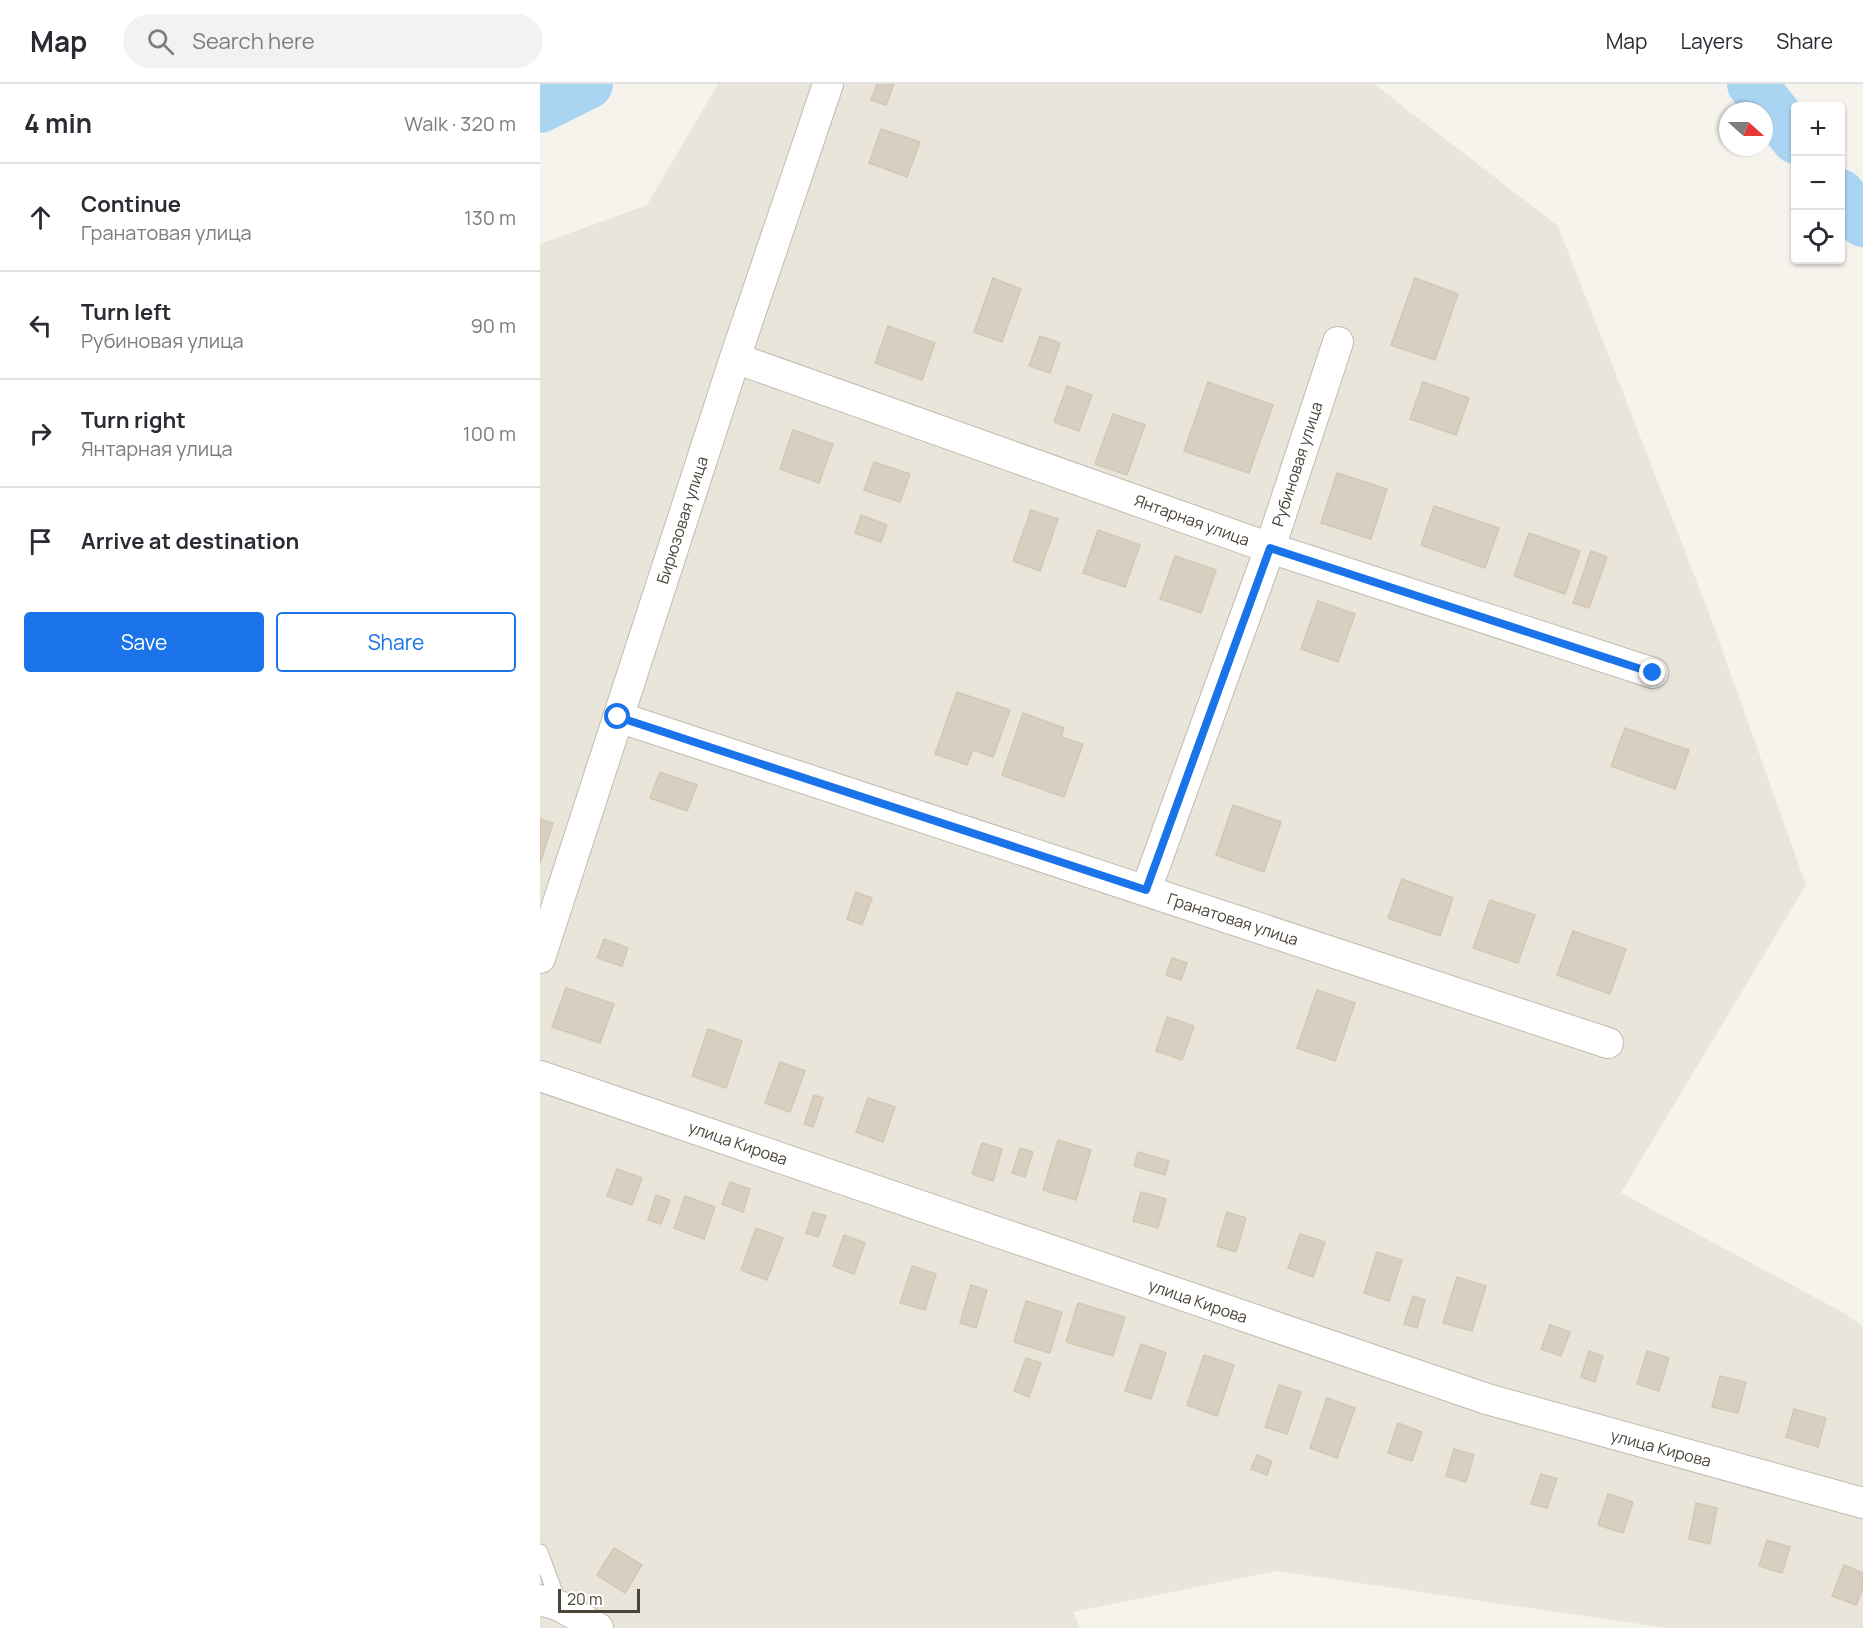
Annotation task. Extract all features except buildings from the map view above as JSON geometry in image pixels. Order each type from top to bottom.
[{"type":"street","name":"Бирюзовая улица","points":[[540,958],[735,358],[828,84]]},
{"type":"street","name":"Рубиновая улица","points":[[1146,890],[1270,548],[1338,342]]},
{"type":"street","name":"Янтарная улица","points":[[735,358],[1270,548],[1653,673]]},
{"type":"street","name":"Гранатовая улица","points":[[618,717],[1608,1043]]},
{"type":"street","name":"улица Кирова","points":[[540,1076],[1487,1400],[1863,1503]]},
{"type":"street","points":[[550,1603],[598,1628]]},
{"type":"lane","points":[[540,1552],[550,1603]]},
{"type":"shaded area","points":[[718,84],[1374,84],[1558,226],[1709,613],[1806,885],[1621,1193],[1844,1313],[1863,1327],[1863,1628],[1667,1628],[1277,1571],[1073,1612],[1080,1628],[540,1628],[540,244],[647,205]]},
{"type":"waterway","points":[[540,108],[588,84]]},
{"type":"waterway","points":[[1752,84],[1791,133]]},
{"type":"waterway","points":[[1845,200],[1863,222]]},
{"type":"route","points":[[618,717],[1146,890],[1270,548],[1653,673]]}]
